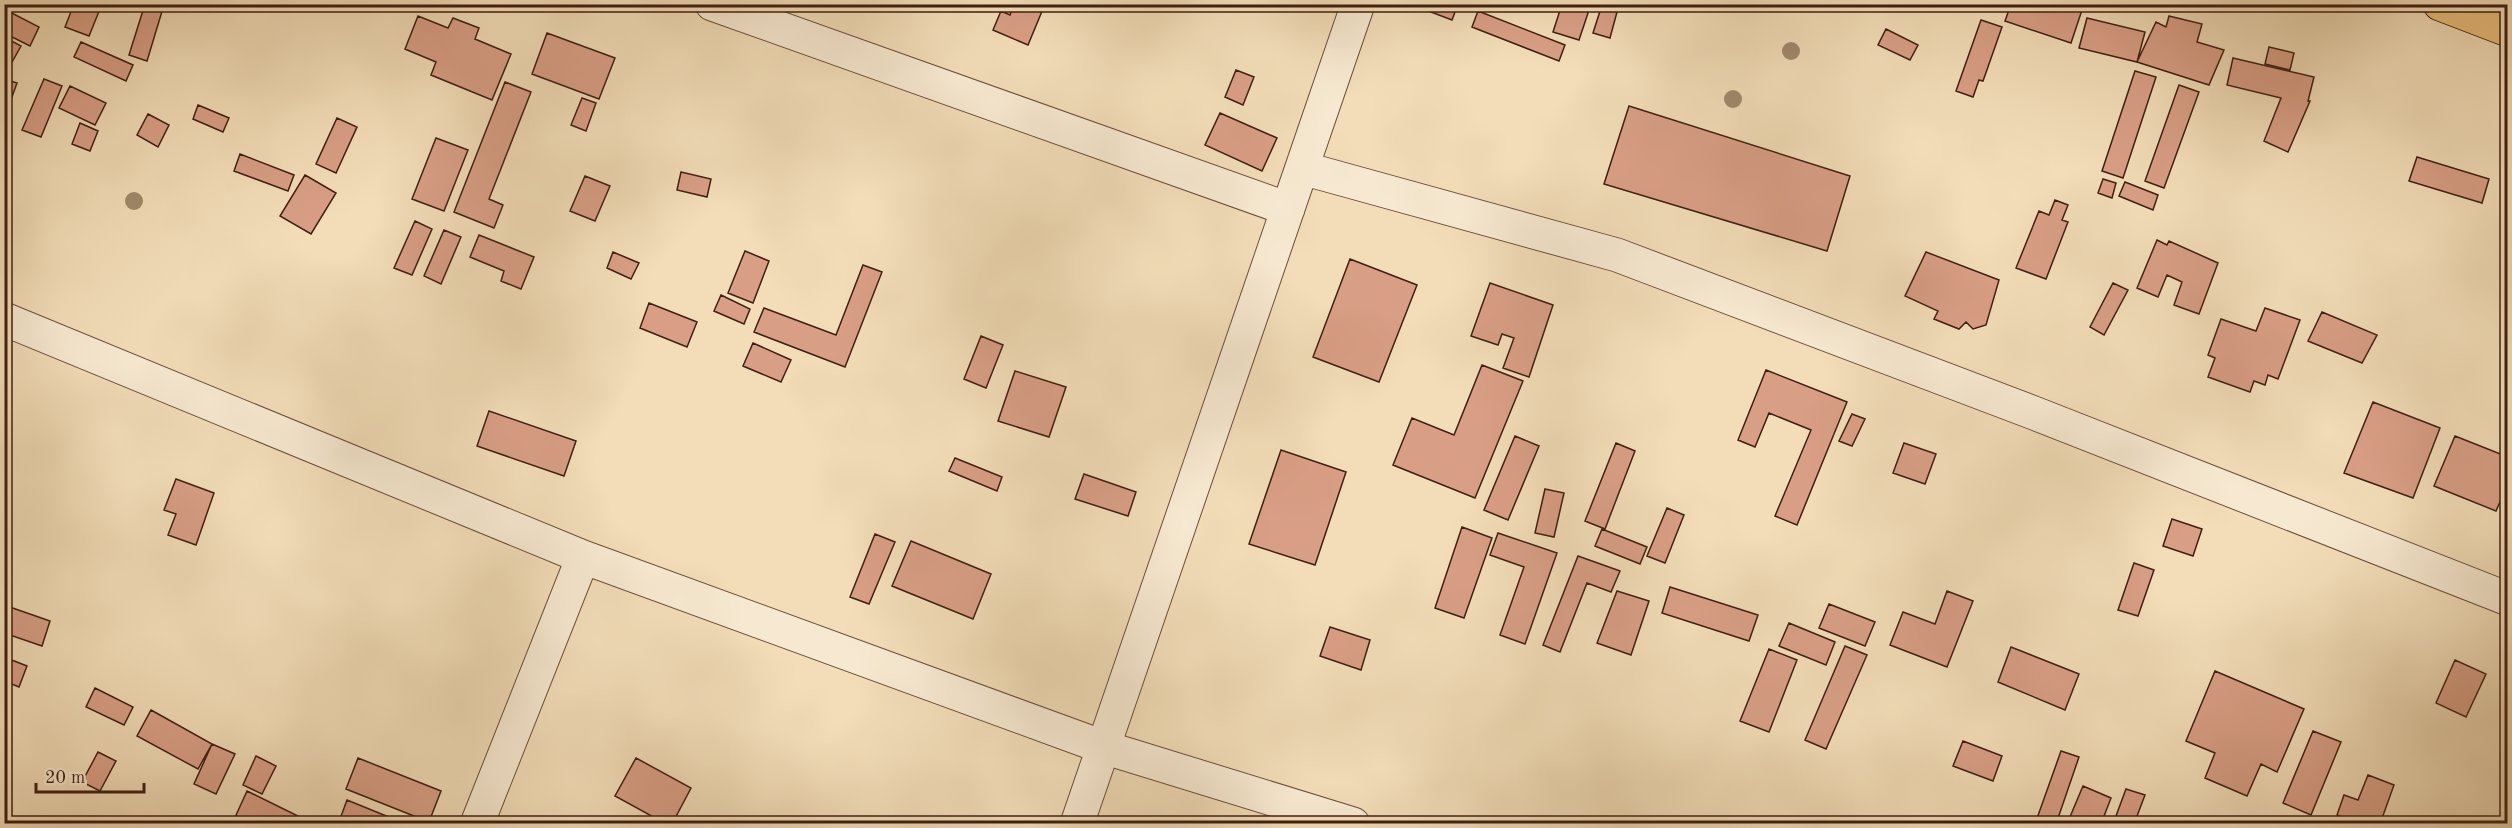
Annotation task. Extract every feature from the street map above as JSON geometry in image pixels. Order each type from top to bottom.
[{"type":"highway","points":[[2440,4],[2508,30]]},
{"type":"street","points":[[712,4],[1287,209]]},
{"type":"street","points":[[1077,824],[1358,4]]},
{"type":"street","points":[[1302,168],[1617,255],[2034,413],[2508,599]]},
{"type":"street","points":[[4,319],[583,557],[1103,747],[1353,824]]},
{"type":"street","points":[[477,824],[583,557]]},
{"type":"building","points":[[74,4],[102,4],[89,36],[65,27]]},
{"type":"building","points":[[145,4],[163,8],[147,61],[129,55]]},
{"type":"building","points":[[1014,4],[1045,4],[1028,45],[993,30],[1001,11],[1010,15]]},
{"type":"building","points":[[1410,4],[1458,4],[1452,20]]},
{"type":"building","points":[[1562,4],[1591,4],[1579,40],[1553,32]]},
{"type":"building","points":[[2011,4],[2084,4],[2071,43],[2005,21]]},
{"type":"building","points":[[1601,8],[1617,12],[1610,38],[1593,33]]},
{"type":"building","points":[[4,9],[39,27],[30,46],[4,33]]},
{"type":"building","points":[[1478,11],[1565,45],[1559,61],[1472,27]]},
{"type":"building","points":[[418,16],[448,28],[453,18],[479,28],[475,39],[511,54],[492,100],[431,75],[436,62],[405,49]]},
{"type":"building","points":[[2169,16],[2202,24],[2197,42],[2224,50],[2209,85],[2137,62],[2156,22],[2166,27]]},
{"type":"building","points":[[2087,18],[2145,32],[2137,62],[2079,48]]},
{"type":"building","points":[[1981,20],[2002,27],[1983,81],[1979,80],[1973,97],[1956,91]]},
{"type":"building","points":[[1886,29],[1918,45],[1910,60],[1878,45]]},
{"type":"building","points":[[547,33],[615,58],[599,99],[532,74]]},
{"type":"building","points":[[4,37],[21,46],[12,62],[4,59]]},
{"type":"building","points":[[81,42],[133,65],[126,81],[74,57]]},
{"type":"building","points":[[2269,47],[2294,53],[2290,70],[2265,64]]},
{"type":"building","points":[[2233,58],[2314,77],[2308,101],[2310,101],[2288,152],[2264,141],[2281,98],[2227,85]]},
{"type":"building","points":[[1236,70],[1254,77],[1243,105],[1225,97]]},
{"type":"building","points":[[2135,71],[2156,77],[2123,178],[2102,171]]},
{"type":"building","points":[[4,79],[17,83],[4,119]]},
{"type":"building","points":[[44,79],[62,86],[41,137],[22,130]]},
{"type":"building","points":[[505,82],[531,92],[489,199],[503,205],[494,228],[454,212]]},
{"type":"building","points":[[2179,85],[2199,92],[2164,188],[2145,181]]},
{"type":"building","points":[[70,86],[106,103],[95,125],[59,108]]},
{"type":"building","points":[[582,98],[596,103],[586,131],[571,125]]},
{"type":"building","points":[[198,105],[229,118],[223,132],[193,119]]},
{"type":"building","points":[[1629,106],[1850,176],[1827,251],[1604,184]]},
{"type":"building","points":[[1220,113],[1277,138],[1262,171],[1205,145]]},
{"type":"building","points":[[148,114],[169,125],[158,147],[137,135]]},
{"type":"building","points":[[337,118],[357,127],[336,173],[316,164]]},
{"type":"building","points":[[80,123],[98,131],[90,151],[72,144]]},
{"type":"building","points":[[436,138],[468,150],[444,211],[412,199]]},
{"type":"building","points":[[240,154],[294,175],[288,191],[234,171]]},
{"type":"building","points":[[2417,157],[2489,179],[2482,203],[2409,181]]},
{"type":"building","points":[[681,172],[711,179],[707,197],[677,190]]},
{"type":"building","points":[[305,175],[336,193],[311,234],[280,216]]},
{"type":"building","points":[[585,176],[610,186],[595,221],[570,211]]},
{"type":"building","points":[[2103,179],[2116,183],[2112,198],[2098,193]]},
{"type":"building","points":[[2125,182],[2158,195],[2153,210],[2119,196]]},
{"type":"building","points":[[2055,200],[2068,205],[2062,220],[2068,222],[2046,279],[2016,268],[2039,211],[2049,215]]},
{"type":"building","points":[[415,221],[432,229],[412,275],[394,268]]},
{"type":"building","points":[[444,230],[461,237],[441,284],[424,276]]},
{"type":"building","points":[[479,235],[534,257],[521,289],[501,281],[504,271],[470,257]]},
{"type":"building","points":[[2157,240],[2167,245],[2169,241],[2218,263],[2199,314],[2174,305],[2182,282],[2167,275],[2158,297],[2137,288]]},
{"type":"building","points":[[745,251],[769,261],[753,303],[728,293]]},
{"type":"building","points":[[613,252],[639,263],[631,279],[607,268]]},
{"type":"building","points":[[1926,252],[1999,280],[1986,325],[1973,329],[1966,322],[1959,329],[1934,319],[1938,311],[1905,296]]},
{"type":"building","points":[[1350,259],[1417,285],[1379,382],[1313,357]]},
{"type":"building","points":[[863,265],[882,272],[845,367],[754,332],[764,308],[836,335]]},
{"type":"building","points":[[1490,283],[1553,305],[1529,377],[1503,368],[1514,338],[1502,334],[1498,345],[1471,336]]},
{"type":"building","points":[[2113,283],[2128,290],[2104,335],[2090,327]]},
{"type":"building","points":[[721,295],[750,309],[744,324],[714,311]]},
{"type":"building","points":[[649,303],[697,322],[687,347],[640,328]]},
{"type":"building","points":[[2265,308],[2300,320],[2278,379],[2268,375],[2265,385],[2254,381],[2250,392],[2208,377],[2215,358],[2208,355],[2221,319],[2256,331]]},
{"type":"building","points":[[2322,312],[2377,335],[2362,363],[2308,341]]},
{"type":"building","points":[[981,336],[1003,345],[986,388],[964,379]]},
{"type":"building","points":[[753,343],[791,360],[781,382],[743,366]]},
{"type":"building","points":[[1482,365],[1523,381],[1475,498],[1393,465],[1412,418],[1454,435]]},
{"type":"building","points":[[1766,370],[1847,402],[1797,525],[1775,516],[1811,430],[1769,413],[1755,447],[1738,440]]},
{"type":"building","points":[[1015,371],[1066,387],[1049,437],[998,421]]},
{"type":"building","points":[[2373,402],[2440,428],[2413,498],[2344,473]]},
{"type":"building","points":[[489,411],[576,441],[564,476],[477,446]]},
{"type":"building","points":[[1852,414],[1865,419],[1852,446],[1839,441]]},
{"type":"building","points":[[1515,436],[1539,446],[1508,520],[1484,510]]},
{"type":"building","points":[[2455,436],[2508,457],[2508,484],[2496,511],[2434,486]]},
{"type":"building","points":[[1616,443],[1635,451],[1605,529],[1585,521]]},
{"type":"building","points":[[1904,443],[1936,454],[1925,484],[1893,473]]},
{"type":"building","points":[[1281,450],[1346,472],[1315,565],[1249,544]]},
{"type":"building","points":[[955,458],[1002,477],[997,491],[949,471]]},
{"type":"building","points":[[1084,474],[1136,492],[1128,516],[1075,499]]},
{"type":"building","points":[[176,479],[214,493],[196,545],[168,535],[176,514],[164,510]]},
{"type":"building","points":[[1545,489],[1564,493],[1554,537],[1535,533]]},
{"type":"building","points":[[1667,508],[1684,515],[1665,563],[1647,556]]},
{"type":"building","points":[[2172,519],[2202,529],[2193,556],[2163,546]]},
{"type":"building","points":[[1462,527],[1492,538],[1464,618],[1435,608]]},
{"type":"building","points":[[1602,529],[1647,547],[1640,564],[1595,546]]},
{"type":"building","points":[[1498,533],[1557,553],[1525,644],[1500,635],[1524,567],[1490,555]]},
{"type":"building","points":[[875,534],[895,542],[869,604],[850,597]]},
{"type":"building","points":[[911,541],[991,574],[973,619],[892,586]]},
{"type":"building","points":[[1578,556],[1620,571],[1611,592],[1587,583],[1560,652],[1543,645]]},
{"type":"building","points":[[2134,563],[2154,570],[2138,616],[2118,610]]},
{"type":"building","points":[[1670,587],[1758,615],[1749,641],[1662,613]]},
{"type":"building","points":[[1617,591],[1649,601],[1631,655],[1597,643]]},
{"type":"building","points":[[1947,591],[1973,601],[1947,667],[1890,645],[1903,612],[1935,624]]},
{"type":"building","points":[[1829,604],[1875,622],[1865,646],[1819,628]]},
{"type":"building","points":[[4,605],[50,621],[42,646],[4,633]]},
{"type":"building","points":[[1789,623],[1835,642],[1826,665],[1779,646]]},
{"type":"building","points":[[1330,627],[1370,640],[1361,670],[1320,656]]},
{"type":"building","points":[[1845,646],[1867,655],[1826,749],[1805,740]]},
{"type":"building","points":[[2011,647],[2079,674],[2065,710],[1998,682]]},
{"type":"building","points":[[1769,649],[1797,660],[1769,732],[1740,721]]},
{"type":"building","points":[[4,657],[27,666],[19,687],[4,681]]},
{"type":"building","points":[[2455,660],[2486,674],[2466,717],[2436,703]]},
{"type":"building","points":[[2215,671],[2304,709],[2277,772],[2261,764],[2247,796],[2205,778],[2215,753],[2186,741]]},
{"type":"building","points":[[95,688],[133,707],[124,725],[86,707]]},
{"type":"building","points":[[151,710],[212,744],[198,769],[137,736]]},
{"type":"building","points":[[2313,731],[2341,742],[2311,815],[2283,803]]},
{"type":"building","points":[[1963,741],[2002,756],[1993,781],[1953,766]]},
{"type":"building","points":[[212,744],[235,754],[216,794],[194,784]]},
{"type":"building","points":[[2061,751],[2079,757],[2056,824],[2035,824]]},
{"type":"building","points":[[98,752],[116,761],[100,791],[82,782]]},
{"type":"building","points":[[256,756],[276,766],[262,794],[243,785]]},
{"type":"building","points":[[358,758],[441,791],[429,822],[346,789]]},
{"type":"building","points":[[636,758],[691,788],[672,824],[666,824],[615,796]]},
{"type":"building","points":[[2368,775],[2394,785],[2380,824],[2361,824],[2337,815],[2344,795],[2358,800]]},
{"type":"building","points":[[2083,786],[2111,798],[2101,824],[2067,824]]},
{"type":"building","points":[[2126,789],[2145,795],[2134,824],[2113,824]]},
{"type":"building","points":[[247,791],[312,823],[312,824],[232,824]]},
{"type":"building","points":[[2508,794],[2508,824],[2499,824]]},
{"type":"building","points":[[347,800],[406,824],[343,824],[339,822]]}]
